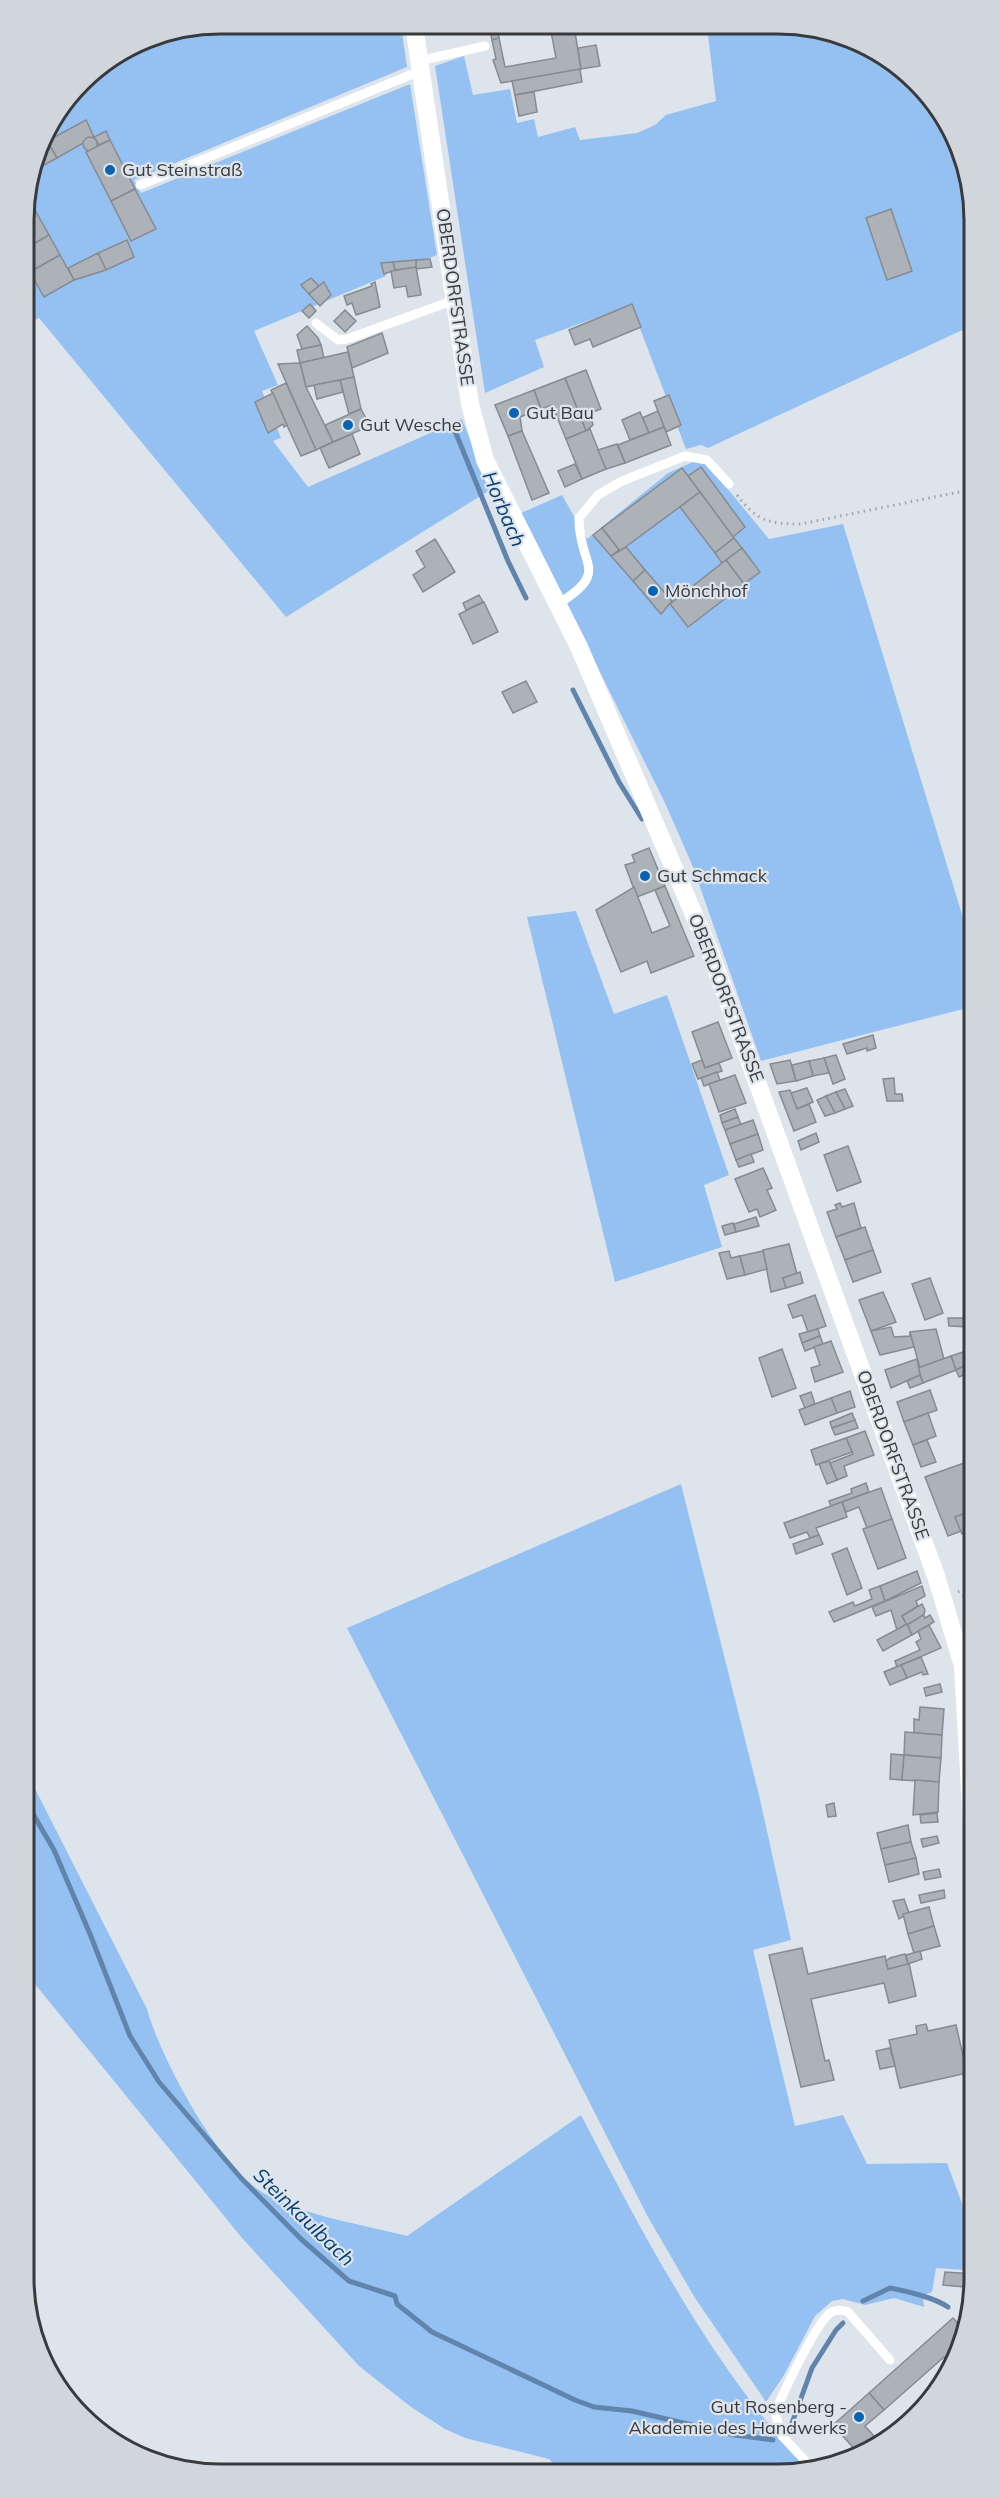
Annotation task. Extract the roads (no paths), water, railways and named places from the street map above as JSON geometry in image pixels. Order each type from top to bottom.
[{"type":"street","name":"OBERDORFSTRASSE","points":[[415,35],[457,298],[470,404],[485,460],[584,658],[710,952],[936,1576],[963,1666],[964,1684]]},
{"type":"lane","points":[[140,184],[420,66],[485,46]]},
{"type":"lane","points":[[316,323],[338,340],[347,339],[457,298]]},
{"type":"lane","points":[[556,605],[575,594],[588,581],[590,567],[581,540],[579,518],[598,495],[622,481],[685,456],[707,460],[729,484]]},
{"type":"lane","points":[[806,2461],[782,2436],[775,2413],[808,2347],[830,2313],[836,2310],[849,2312],[890,2360]]},
{"type":"waterway","name":"Horbach","points":[[455,431],[508,561],[526,598]]},
{"type":"waterway","name":"Horbach","points":[[573,690],[619,782],[642,819]]},
{"type":"waterway","name":"Steinkaulbach","points":[[35,1817],[54,1850],[130,2036],[159,2082],[241,2178],[301,2239],[349,2281],[395,2296],[397,2304],[432,2332],[575,2400],[594,2407],[632,2411],[735,2435],[773,2440]]},
{"type":"waterway","name":"Steinkaulbach","points":[[863,2301],[890,2288],[928,2298],[948,2307]]},
{"type":"waterway","name":"Steinkaulbach","points":[[788,2434],[812,2368],[843,2323]]},
{"type":"place","name":"Gut Steinstraß","points":[[110,170]]},
{"type":"place","name":"Gut Bau","points":[[514,413]]},
{"type":"place","name":"Gut Wesche","points":[[348,425]]},
{"type":"place","name":"Mönchhof","points":[[653,591]]},
{"type":"place","name":"Gut Schmack","points":[[645,876]]},
{"type":"place","name":"Gut Rosenberg - Akademie des Handwerks","points":[[859,2417]]}]
